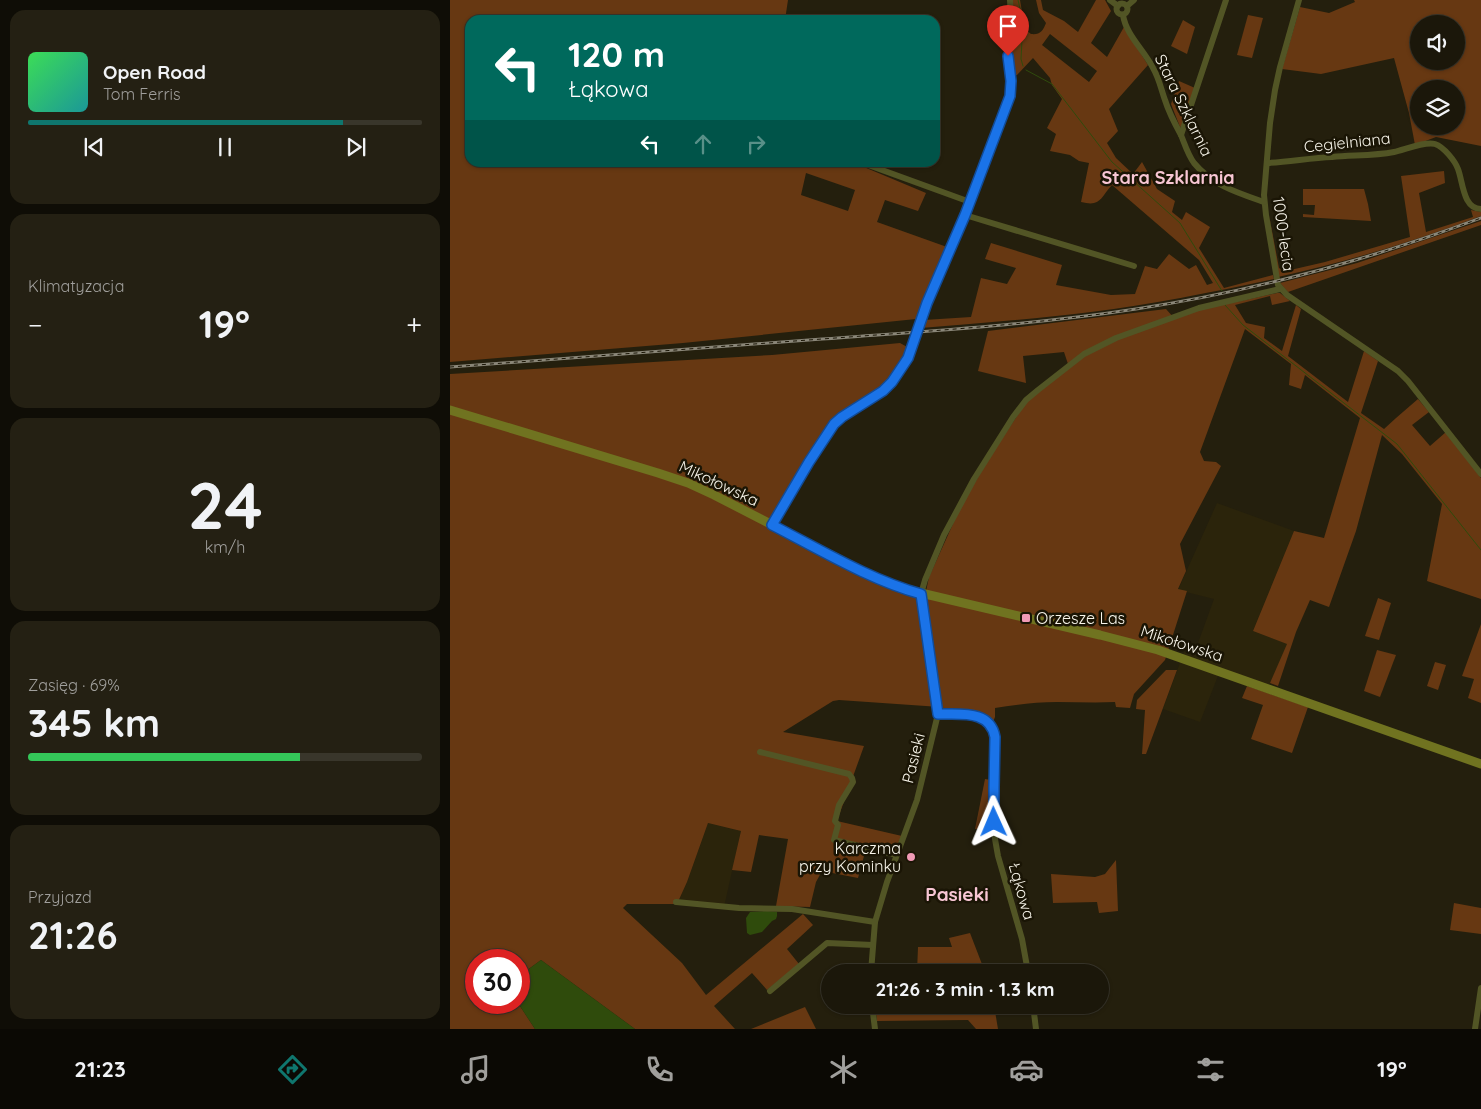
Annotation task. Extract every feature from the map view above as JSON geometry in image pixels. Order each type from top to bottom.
[{"type":"main road","name":"Mikołowska","points":[[450,410],[688,483],[878,579],[904,589],[1100,634],[1158,650],[1481,764]]},
{"type":"street","points":[[772,525],[834,424],[883,391],[901,370],[913,346],[927,303],[965,215],[1010,96],[1011,81],[1007,42],[1011,19],[1010,0]]},
{"type":"street","points":[[1110,0],[1118,6]]},
{"type":"street","points":[[1127,6],[1134,0]]},
{"type":"street","points":[[1180,135],[1226,0]]},
{"type":"street","name":"1000-lecia","points":[[1299,0],[1275,90],[1270,123],[1264,202],[1278,285],[1280,289],[1408,381],[1481,474]]},
{"type":"street","points":[[1118,6],[1122,4],[1127,6]]},
{"type":"street","points":[[1118,6],[1118,13],[1123,15],[1128,11],[1127,6]]},
{"type":"street","name":"Stara Szklarnia","points":[[1123,15],[1126,26],[1158,77],[1165,101],[1194,162],[1202,172],[1216,182],[1230,190],[1264,202]]},
{"type":"street","name":"Cegielniana","points":[[1267,163],[1392,152],[1434,144],[1443,149],[1458,168],[1470,205],[1481,209]]},
{"type":"street","points":[[874,167],[970,202]]},
{"type":"street","points":[[965,215],[1134,266]]},
{"type":"street","points":[[921,594],[944,535],[970,486],[1019,408],[1038,390],[1084,354],[1116,338],[1199,308],[1280,289]]},
{"type":"street","name":"Pasieki","points":[[872,964],[875,922],[916,800],[938,714],[921,594]]},
{"type":"street","name":"Łąkowa","points":[[938,714],[979,716],[986,720],[994,730],[995,838],[998,856],[1022,939],[1027,964]]},
{"type":"street","points":[[760,752],[849,774],[853,782],[840,805],[835,820],[838,826],[834,840],[897,855]]},
{"type":"street","points":[[676,902],[738,908],[792,908],[875,922]]},
{"type":"street","points":[[770,991],[827,943],[873,945]]},
{"type":"street","points":[[1475,1029],[1481,988]]},
{"type":"street","points":[[873,1014],[875,1029]]},
{"type":"street","points":[[1034,1014],[1036,1029]]},
{"type":"shaded area","points":[[450,0],[788,0],[786,15],[465,15],[465,167],[864,167],[926,193],[918,211],[885,200],[877,222],[947,247],[916,319],[683,343],[450,362]],"holes":[[[806,173],[855,190],[848,211],[801,195]]]},
{"type":"shaded area","points":[[1012,0],[1020,0],[1025,29],[1031,34],[1039,33],[1046,23],[1039,13],[1036,0],[1041,0],[1043,10],[1064,21],[1078,32],[1096,0],[1105,0],[1111,11],[1091,43],[1107,57],[1124,27],[1148,65],[1109,109],[1118,131],[1107,143],[1116,158],[1133,174],[1142,162],[1157,189],[1175,201],[1172,212],[1182,220],[1186,212],[1210,227],[1199,248],[1224,288],[1273,275],[1274,279],[1114,309],[1049,317],[921,328],[924,320],[971,317],[981,278],[1007,284],[1016,268],[985,259],[991,243],[1062,265],[1056,285],[1111,295],[1135,294],[1145,266],[1157,269],[1169,254],[1189,269],[1196,265],[1207,285],[1213,283],[1199,260],[1112,185],[1100,200],[1093,203],[1081,202],[1089,163],[1079,161],[1070,155],[1050,151],[1056,134],[1047,128],[1062,99],[1052,85],[1050,78],[1033,58],[1017,75],[1013,76],[1010,38],[1014,15]],"holes":[[[1050,34],[1097,71],[1089,82],[1042,45]]]},
{"type":"shaded area","points":[[1354,0],[1481,0],[1481,146],[1436,137],[1415,145],[1413,135],[1465,135],[1465,80],[1410,80],[1410,118],[1394,58],[1321,74],[1282,69],[1300,7],[1329,13],[1355,2]]},
{"type":"shaded area","points":[[1248,15],[1263,18],[1252,58],[1237,55]]},
{"type":"shaded area","points":[[1183,20],[1195,27],[1187,54],[1171,46]]},
{"type":"shaded area","points":[[1179,81],[1195,88],[1182,126],[1180,127],[1171,104]]},
{"type":"shaded area","points":[[1444,171],[1445,183],[1419,193],[1426,232],[1473,217],[1471,210],[1481,212],[1481,216],[1381,250],[1330,265],[1278,277],[1269,215],[1279,268],[1286,271],[1325,262],[1410,237],[1401,176]]},
{"type":"shaded area","points":[[1303,189],[1364,189],[1371,221],[1303,217],[1303,214],[1314,215],[1315,205],[1303,205]]},
{"type":"shaded area","points":[[1481,221],[1481,225],[1288,292],[1280,283],[1357,263]]},
{"type":"shaded area","points":[[1280,293],[1290,301],[1272,305],[1270,296],[1235,305],[1246,323],[1265,327],[1264,338],[1282,351],[1296,305],[1301,309],[1288,356],[1348,402],[1364,351],[1378,361],[1361,413],[1384,429],[1418,399],[1429,412],[1412,425],[1430,446],[1446,432],[1481,478],[1481,599],[1427,581],[1442,504],[1402,454],[1382,435],[1356,531],[1329,607],[1310,600],[1296,632],[1278,686],[1270,683],[1287,644],[1253,631],[1294,531],[1324,538],[1360,418],[1305,375],[1301,389],[1289,385],[1291,364],[1245,329],[1200,452],[1204,461],[1216,462],[1221,466],[1180,544],[1186,571],[1178,589],[1187,591],[1165,660],[1134,694],[1130,708],[1116,707],[1115,702],[1026,704],[995,708],[993,722],[976,713],[946,712],[940,707],[833,701],[783,732],[864,746],[837,821],[902,836],[897,852],[867,845],[858,878],[822,871],[816,882],[810,907],[776,906],[788,839],[759,835],[751,872],[732,870],[741,831],[708,823],[677,904],[627,904],[623,908],[682,963],[706,995],[803,914],[813,925],[787,949],[799,964],[767,990],[752,973],[714,1006],[735,1029],[635,1029],[541,960],[530,968],[530,949],[465,949],[465,1014],[525,1014],[535,1029],[450,1029],[450,374],[772,355],[900,343],[909,348],[885,387],[837,418],[798,471],[767,524],[883,585],[924,601],[929,577],[960,508],[991,455],[1027,401],[1069,367],[1064,352],[1023,356],[1026,383],[978,371],[988,331],[1166,309],[1174,318],[1199,310]]},
{"type":"shaded area","points":[[1217,503],[1294,531],[1253,631],[1288,644],[1269,686],[1221,668],[1200,722],[1163,709],[1184,652],[1194,654],[1214,599],[1178,590]]},
{"type":"shaded area","points":[[1378,598],[1391,603],[1379,640],[1365,636]]},
{"type":"shaded area","points":[[1481,624],[1481,703],[1468,698],[1474,679],[1462,676]]},
{"type":"shaded area","points":[[1377,650],[1396,655],[1380,697],[1364,691]]},
{"type":"shaded area","points":[[1435,662],[1446,665],[1438,690],[1427,686]]},
{"type":"shaded area","points":[[1166,670],[1177,670],[1146,754],[1142,754],[1145,710],[1136,709],[1137,700]]},
{"type":"shaded area","points":[[1247,686],[1308,707],[1292,753],[1251,739],[1263,705],[1242,698]]},
{"type":"shaded area","points":[[985,779],[991,780],[992,830],[975,829]]},
{"type":"shaded area","points":[[708,823],[741,831],[724,907],[677,904],[687,882]]},
{"type":"shaded area","points":[[1116,860],[1118,911],[1099,913],[1097,902],[1053,903],[1051,874],[1095,877],[1105,874]]},
{"type":"shaded area","points":[[1454,903],[1481,908],[1481,934],[1450,930]]},
{"type":"shaded area","points":[[750,912],[777,912],[776,919],[762,932],[750,935],[747,933],[746,918]]},
{"type":"shaded area","points":[[970,933],[982,964],[917,964],[918,947],[952,947],[949,938]]},
{"type":"shaded area","points":[[541,960],[635,1029],[535,1029],[525,1014],[530,1014],[530,968]]},
{"type":"shaded area","points":[[805,1007],[816,1029],[751,1029]]},
{"type":"shaded area","points":[[876,1014],[996,1014],[998,1029],[976,1029],[968,1020],[877,1021]]},
{"type":"waterway","points":[[1018,0],[1023,21],[1021,59],[1023,66]]},
{"type":"waterway","points":[[1026,70],[1052,84],[1112,162],[1180,223],[1222,291]]},
{"type":"waterway","points":[[1225,305],[1243,325],[1397,444],[1481,550]]},
{"type":"railway","points":[[450,367],[979,327],[1097,315],[1180,302],[1311,273],[1354,261],[1481,218]]},
{"type":"place","name":"Orzesze Las","points":[[1026,618]]},
{"type":"place","name":"Karczma przy Kominku","points":[[911,857]]},
{"type":"district","name":"Stara Szklarnia","points":[[1168,178]]},
{"type":"district","name":"Pasieki","points":[[957,894]]},
{"type":"route","points":[[994,822],[994,730],[986,720],[979,716],[938,714],[921,594],[878,579],[772,525],[834,424],[883,391],[892,382],[908,358],[927,303],[965,215],[1010,96],[1011,81],[1008,56]]}]
